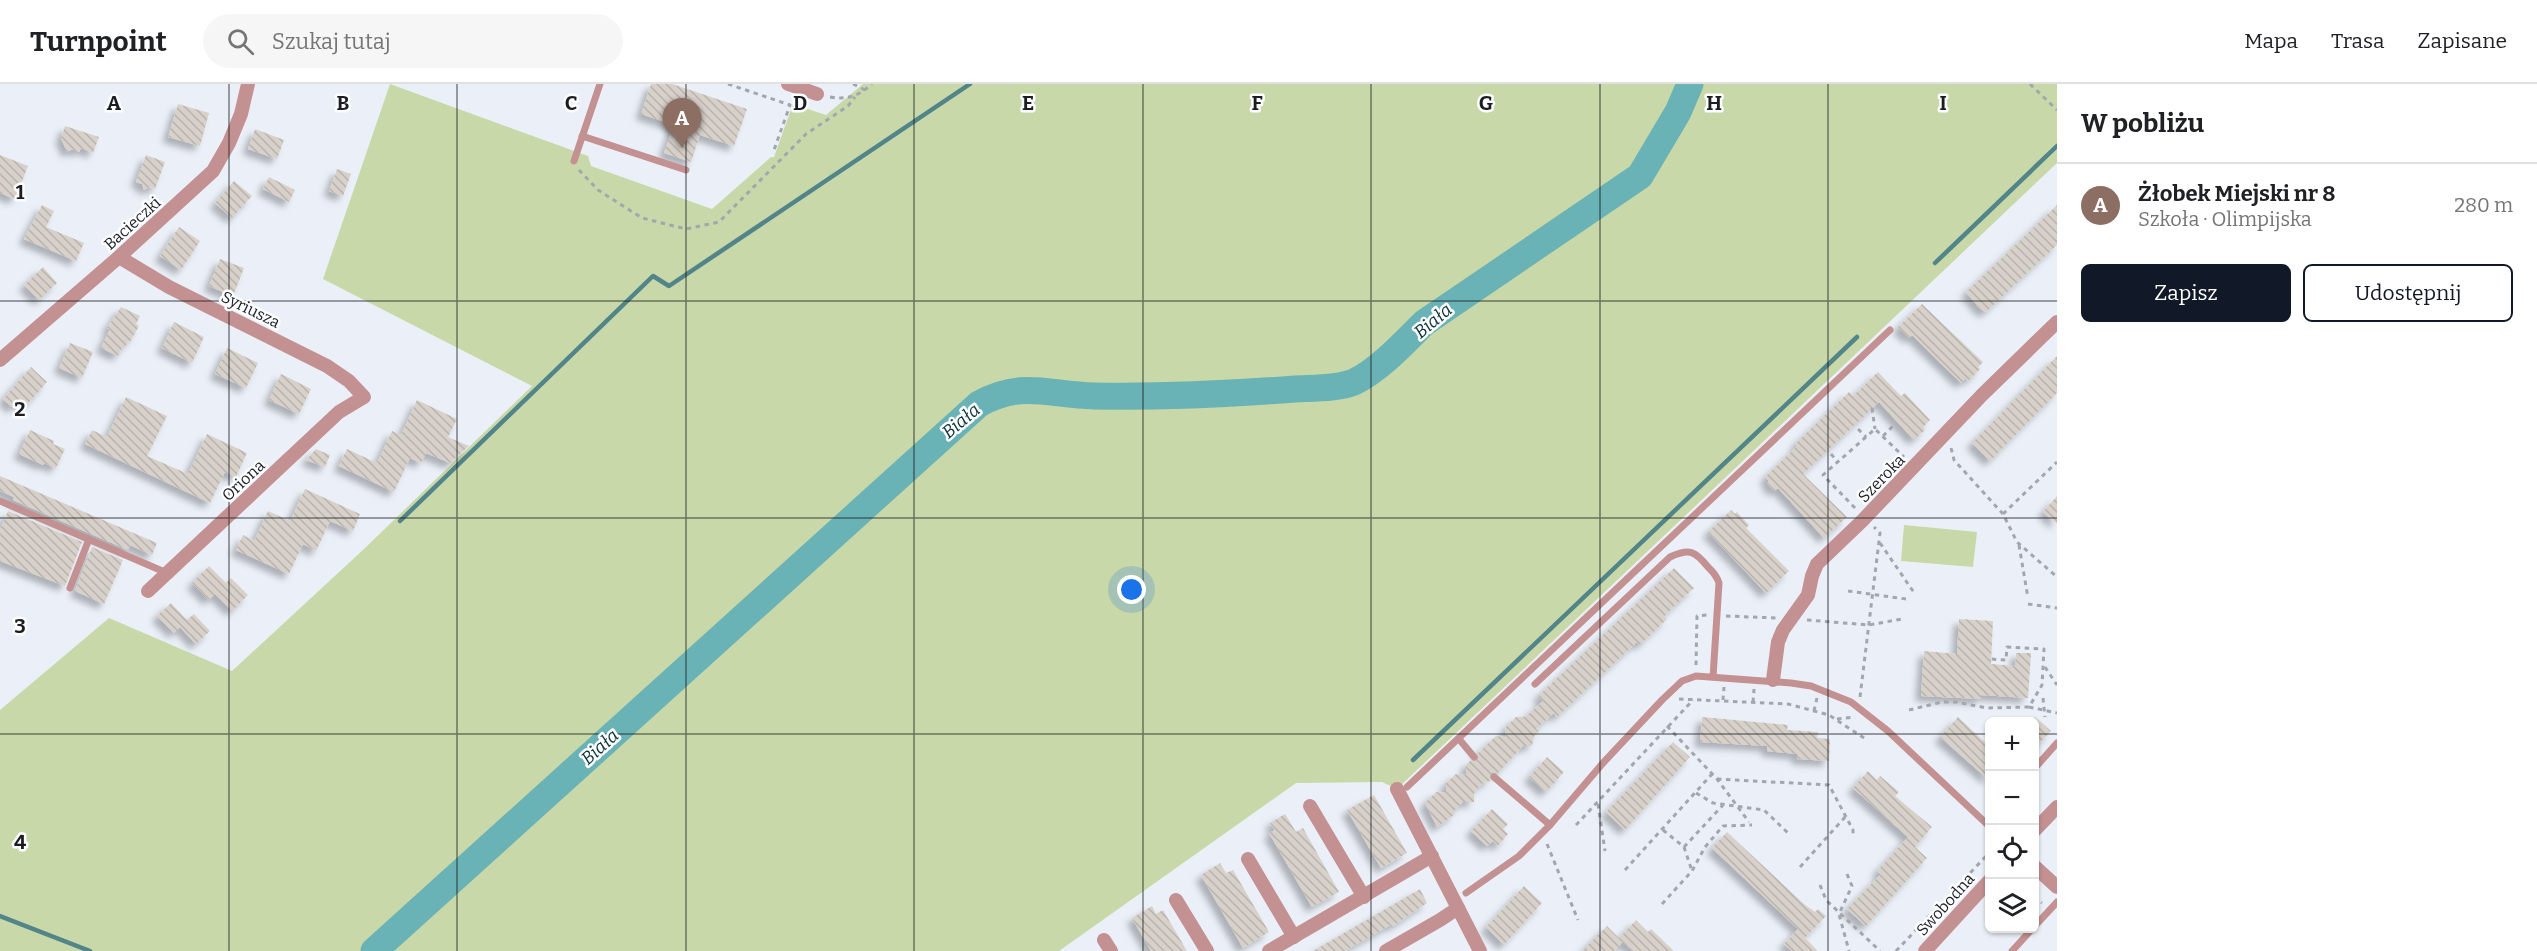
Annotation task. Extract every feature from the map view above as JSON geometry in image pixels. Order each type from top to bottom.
[{"type":"street","name":"Bacieczki","points":[[0,360],[119,257],[213,171],[229,143],[241,114],[248,84]]},
{"type":"street","points":[[788,84],[816,94]]},
{"type":"street","name":"Syriusza","points":[[119,257],[169,288],[327,366],[349,381],[364,397]]},
{"type":"street","name":"Szeroka","points":[[1773,680],[1778,642],[1783,630],[1808,595],[1817,564],[1865,518],[1982,395],[2057,322]]},
{"type":"street","name":"Oriona","points":[[148,591],[339,412],[364,397]]},
{"type":"street","points":[[1402,788],[1432,856],[1480,951]]},
{"type":"street","points":[[1310,806],[1364,897]]},
{"type":"street","points":[[2039,826],[2057,807]]},
{"type":"street","points":[[1269,951],[1432,856]]},
{"type":"street","points":[[1248,859],[1294,937]]},
{"type":"street","points":[[2039,871],[2057,887]]},
{"type":"street","name":"Swobodna","points":[[1925,951],[1985,884]]},
{"type":"street","points":[[1176,900],[1207,951]]},
{"type":"street","points":[[1386,951],[1458,908]]},
{"type":"lane","points":[[574,161],[600,84]]},
{"type":"lane","points":[[582,136],[686,170]]},
{"type":"lane","points":[[1402,788],[1459,740],[1890,330]]},
{"type":"lane","points":[[1,504],[167,573]]},
{"type":"lane","points":[[70,588],[89,539]]},
{"type":"lane","points":[[1535,684],[1670,557],[1682,552],[1698,555],[1718,578],[1713,677]]},
{"type":"lane","points":[[1466,893],[1519,856],[1550,825],[1603,763],[1662,700],[1682,681],[1696,676],[1773,680],[1811,687],[1851,702],[1888,731],[1987,825]]},
{"type":"lane","points":[[1459,740],[1474,757]]},
{"type":"lane","points":[[2039,763],[2057,743]]},
{"type":"lane","points":[[1494,777],[1550,825]]},
{"type":"lane","points":[[2039,922],[2057,902]]},
{"type":"lane","points":[[2012,951],[2029,933]]},
{"type":"path","points":[[728,84],[790,105],[773,153]]},
{"type":"path","points":[[853,84],[865,90]]},
{"type":"path","points":[[574,161],[581,174],[598,190],[642,218],[686,229],[719,222],[806,134],[848,106],[855,97],[872,84]]},
{"type":"path","points":[[2030,84],[2057,110]]},
{"type":"path","points":[[816,94],[837,98],[855,97]]},
{"type":"path","points":[[1872,408],[1875,429],[1914,467]]},
{"type":"path","points":[[1883,436],[1893,425]]},
{"type":"path","points":[[1858,429],[1866,437]]},
{"type":"path","points":[[1858,708],[1880,533],[1823,475],[1875,429]]},
{"type":"path","points":[[1950,430],[1956,435],[1950,443],[1954,460],[2003,514],[2018,543],[2028,598]]},
{"type":"path","points":[[1831,454],[1838,462]]},
{"type":"path","points":[[2003,514],[2057,462]]},
{"type":"path","points":[[1879,542],[1915,594]]},
{"type":"path","points":[[2018,543],[2057,577]]},
{"type":"path","points":[[1848,591],[1906,599]]},
{"type":"path","points":[[2028,604],[2057,608]]},
{"type":"path","points":[[1990,659],[2006,660],[2007,647],[2044,649],[2042,685],[2029,707]]},
{"type":"path","points":[[2044,665],[2057,685]]},
{"type":"path","points":[[2043,698],[2045,717]]},
{"type":"path","points":[[1662,700],[1694,699],[1788,704],[1829,715],[1867,740]]},
{"type":"path","points":[[1576,825],[1694,699]]},
{"type":"path","points":[[1909,710],[1942,702],[1956,702],[1987,708],[2029,707],[2057,713]]},
{"type":"path","points":[[1662,904],[1692,871],[1705,847],[1723,826],[1751,823],[1717,778],[1667,726]]},
{"type":"path","points":[[1625,870],[1712,774]]},
{"type":"path","points":[[1717,778],[1829,785],[1853,830],[1853,837]]},
{"type":"path","points":[[1696,793],[1713,803],[1764,810],[1788,833]]},
{"type":"path","points":[[1598,804],[1605,851]]},
{"type":"path","points":[[1684,847],[1723,805]]},
{"type":"path","points":[[1800,867],[1846,816]]},
{"type":"path","points":[[1663,830],[1684,847],[1692,871]]},
{"type":"path","points":[[1542,833],[1578,920]]},
{"type":"path","points":[[1896,951],[1985,857]]},
{"type":"path","points":[[1847,874],[1852,886],[1839,914],[1849,951]]},
{"type":"path","points":[[1820,885],[1826,900],[1880,951]]},
{"type":"green space","points":[[390,84],[588,156],[591,166],[712,209],[771,157],[774,157],[793,104],[826,115],[863,84],[2057,84],[2057,163],[1397,789],[1382,782],[1296,783],[1059,951],[0,951],[0,710],[109,618],[232,671],[364,549],[532,386],[323,279]]},
{"type":"green space","points":[[1904,525],[1977,532],[1973,567],[1901,561]]},
{"type":"building","points":[[651,84],[672,84],[747,109],[734,146],[700,135],[691,162],[664,153],[674,125],[641,114]]},
{"type":"building","points":[[178,104],[209,113],[200,146],[168,137]]},
{"type":"building","points":[[65,126],[99,137],[93,153],[81,148],[79,152],[73,149],[67,152],[61,138]]},
{"type":"building","points":[[255,129],[284,140],[277,159],[248,149]]},
{"type":"building","points":[[0,155],[28,166],[15,199],[0,193]]},
{"type":"building","points":[[146,155],[165,162],[155,189],[149,187],[144,190],[142,184],[136,182]]},
{"type":"building","points":[[337,169],[351,174],[343,196],[329,191]]},
{"type":"building","points":[[269,177],[295,190],[289,202],[263,189]]},
{"type":"building","points":[[234,181],[252,196],[232,218],[215,203]]},
{"type":"building","points":[[42,205],[54,211],[46,227],[84,243],[76,261],[24,239]]},
{"type":"building","points":[[2057,205],[2057,245],[1986,312],[1980,309],[1966,292]]},
{"type":"building","points":[[179,227],[200,241],[181,270],[160,256]]},
{"type":"building","points":[[220,259],[244,268],[233,296],[209,286]]},
{"type":"building","points":[[43,267],[57,283],[39,300],[24,285]]},
{"type":"building","points":[[1922,304],[1983,362],[1978,367],[1980,369],[1968,381],[1966,378],[1961,383],[1912,335],[1909,338],[1898,327]]},
{"type":"building","points":[[121,307],[140,316],[136,324],[139,326],[130,342],[128,341],[124,349],[122,348],[118,356],[101,348],[110,329],[107,328]]},
{"type":"building","points":[[174,322],[204,337],[192,363],[162,348]]},
{"type":"building","points":[[70,343],[93,352],[82,378],[59,368]]},
{"type":"building","points":[[227,348],[258,363],[246,388],[215,374]]},
{"type":"building","points":[[2057,356],[2057,393],[1990,461],[1972,443]]},
{"type":"building","points":[[31,367],[47,382],[25,407],[18,402],[13,408],[3,399]]},
{"type":"building","points":[[1878,372],[1901,396],[1905,393],[1930,420],[1923,427],[1925,430],[1914,440],[1879,402],[1803,474],[1847,517],[1824,538],[1778,488],[1774,491],[1765,477],[1797,446],[1795,444],[1849,392],[1853,396]]},
{"type":"building","points":[[281,374],[311,389],[299,414],[269,400]]},
{"type":"building","points":[[126,397],[167,416],[147,456],[188,474],[207,434],[247,453],[236,477],[225,472],[210,503],[85,444],[92,430],[107,437]]},
{"type":"building","points":[[417,400],[457,419],[448,437],[469,446],[450,463],[426,453],[421,463],[410,458],[394,492],[339,466],[347,449],[377,463],[392,431],[401,435]]},
{"type":"building","points":[[30,430],[65,449],[56,468],[19,454]]},
{"type":"building","points":[[316,449],[330,455],[325,467],[306,460]]},
{"type":"building","points":[[0,476],[157,543],[152,555],[130,545],[128,550],[13,500],[14,497],[0,491]]},
{"type":"building","points":[[305,489],[360,514],[353,531],[330,521],[316,551],[303,544],[289,574],[236,550],[243,535],[254,541],[268,511],[290,521]]},
{"type":"building","points":[[2057,496],[2057,524],[2043,512]]},
{"type":"building","points":[[1731,510],[1735,514],[1737,512],[1749,525],[1746,528],[1789,571],[1766,593],[1708,532]]},
{"type":"building","points":[[8,511],[82,542],[65,586],[0,561],[0,530]]},
{"type":"building","points":[[92,547],[123,560],[104,604],[75,591]]},
{"type":"building","points":[[209,566],[226,583],[231,578],[248,595],[232,611],[215,594],[209,600],[192,583]]},
{"type":"building","points":[[1674,568],[1694,588],[1664,616],[1667,619],[1640,645],[1637,642],[1557,717],[1554,713],[1536,729],[1539,731],[1534,736],[1532,746],[1523,746],[1498,773],[1490,773],[1490,781],[1483,783],[1474,792],[1474,802],[1463,802],[1454,811],[1454,815],[1437,827],[1425,803],[1436,792],[1446,793],[1446,783],[1456,774],[1466,775],[1466,765],[1470,761],[1478,761],[1478,753],[1496,736],[1505,737],[1506,727],[1516,717],[1525,717],[1543,701],[1538,696]]},
{"type":"building","points":[[171,603],[187,620],[194,614],[210,631],[196,644],[180,627],[174,633],[157,616]]},
{"type":"building","points":[[1959,619],[1993,621],[1991,664],[2015,666],[2016,653],[2031,653],[2028,698],[1981,695],[1981,699],[1921,696],[1924,651],[1957,654]]},
{"type":"building","points":[[1702,717],[1788,725],[1787,730],[1818,732],[1817,738],[1830,739],[1829,761],[1797,759],[1797,754],[1767,751],[1767,746],[1700,742]]},
{"type":"building","points":[[1958,717],[1985,742],[1985,776],[1940,737]]},
{"type":"building","points":[[2039,720],[2051,731],[2039,744]]},
{"type":"building","points":[[1673,742],[1690,757],[1625,830],[1606,812]]},
{"type":"building","points":[[1547,757],[1564,772],[1546,792],[1529,777]]},
{"type":"building","points":[[1868,771],[1877,780],[1880,776],[1899,792],[1895,796],[1932,827],[1915,847],[1927,858],[1866,926],[1847,909],[1881,874],[1877,871],[1908,837],[1853,788]]},
{"type":"building","points":[[1374,795],[1407,853],[1381,868],[1347,810]]},
{"type":"building","points":[[1492,809],[1508,824],[1503,829],[1508,834],[1498,846],[1493,841],[1487,846],[1471,831]]},
{"type":"building","points":[[1285,814],[1296,832],[1303,828],[1339,892],[1312,907],[1269,833],[1275,830],[1270,823]]},
{"type":"building","points":[[1727,832],[1804,904],[1815,912],[1818,909],[1826,916],[1805,938],[1818,951],[1792,951],[1784,944],[1798,929],[1712,848]]},
{"type":"building","points":[[1220,863],[1226,873],[1233,870],[1269,932],[1243,948],[1201,875]]},
{"type":"building","points":[[1524,886],[1542,903],[1504,945],[1486,927]]},
{"type":"building","points":[[1420,889],[1427,903],[1393,926],[1392,924],[1345,951],[1313,951]]},
{"type":"building","points":[[1152,906],[1156,914],[1163,910],[1187,951],[1151,951],[1132,918]]},
{"type":"building","points":[[1636,920],[1648,932],[1651,929],[1674,951],[1634,951],[1627,946],[1619,938]]},
{"type":"building","points":[[1607,926],[1623,942],[1614,951],[1582,951]]},
{"type":"waterway","points":[[400,521],[653,276],[669,286],[970,84]]},
{"type":"waterway","name":"Biała","points":[[374,951],[979,404],[1009,392],[1022,391],[1094,396],[1169,396],[1325,388],[1354,382],[1382,364],[1424,323],[1640,176],[1678,112],[1690,84]]},
{"type":"waterway","points":[[1935,263],[2057,146]]},
{"type":"waterway","points":[[1413,760],[1857,337]]},
{"type":"waterway","points":[[0,916],[90,951]]},
{"type":"place","name":"Żłobek Miejski nr 8","points":[[682,148]]}]
